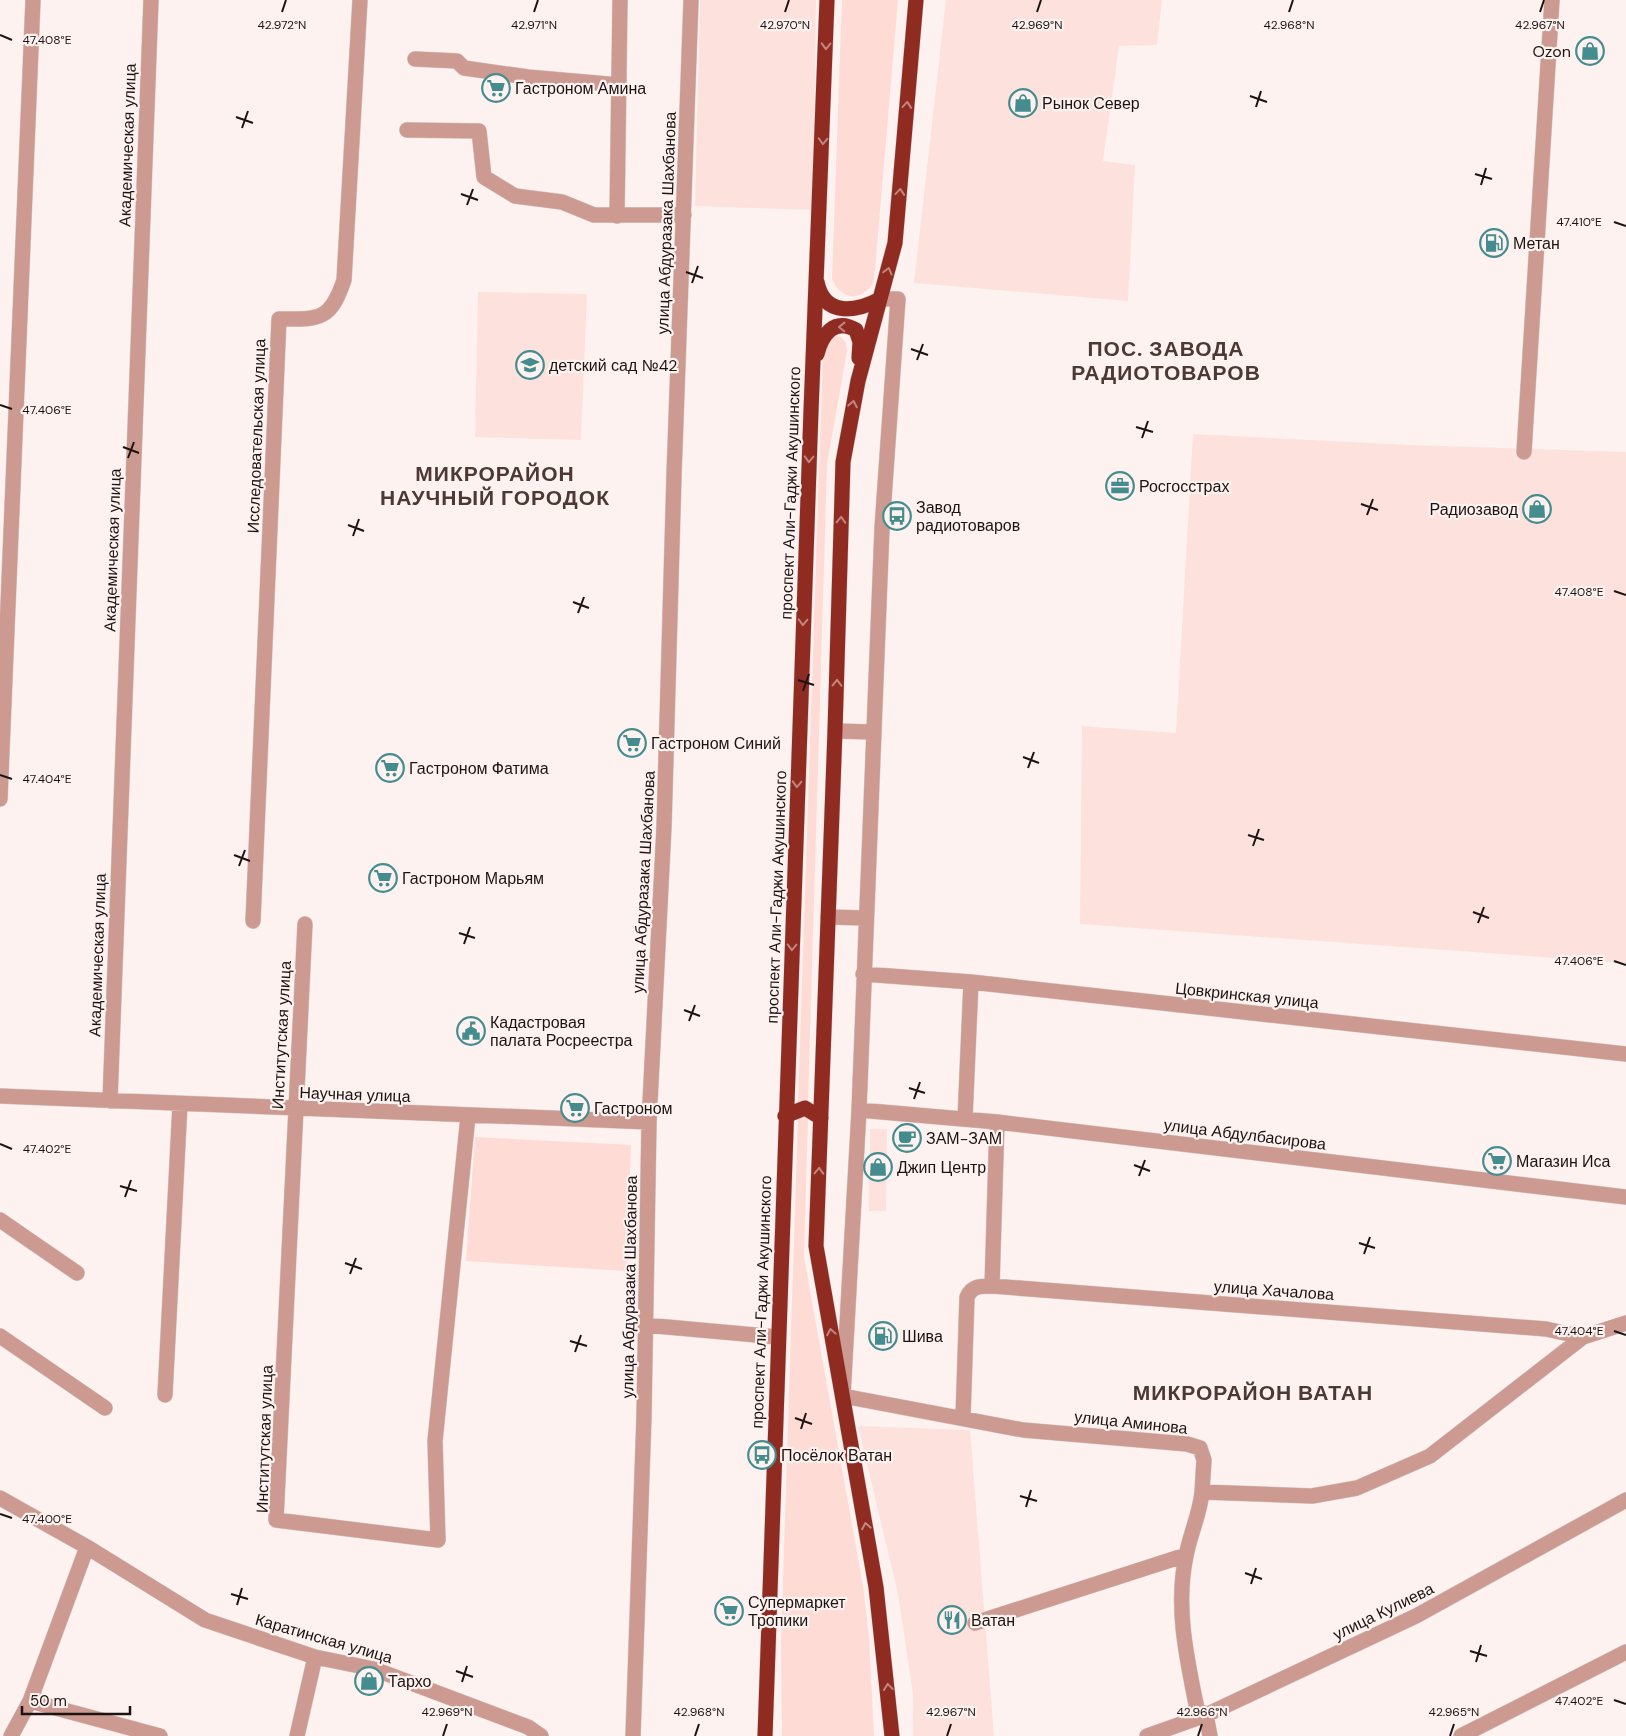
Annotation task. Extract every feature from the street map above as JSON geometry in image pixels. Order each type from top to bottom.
[{"type":"highway","name":"проспект Али-Гаджи Акушинского","points":[[765,1736],[777,1337],[812,370],[828,0]]},
{"type":"highway","points":[[892,1736],[876,1587],[816,1246],[836,731],[843,462],[858,381],[896,237],[916,0]]},
{"type":"highway","points":[[816,275],[819,291],[828,302],[838,308],[858,309],[880,300]]},
{"type":"highway","points":[[812,370],[821,339],[826,332],[834,326],[850,327],[856,330],[860,342],[858,381]]},
{"type":"highway","points":[[786,1116],[804,1108],[820,1118]]},
{"type":"street","points":[[0,799],[33,0]]},
{"type":"street","name":"Академическая улица","points":[[110,1101],[150,0]]},
{"type":"street","name":"Исследовательская улица","points":[[253,921],[279,319],[316,318],[327,311],[338,298],[344,280],[360,0]]},
{"type":"street","points":[[617,216],[620,0]]},
{"type":"street","name":"улица Абдуразака Шахбанова","points":[[633,1736],[649,1122],[664,827],[691,0]]},
{"type":"street","points":[[1524,452],[1552,0]]},
{"type":"street","points":[[415,59],[457,61],[464,68],[528,77],[619,85]]},
{"type":"street","points":[[407,130],[479,131],[484,178],[515,196],[562,202],[594,215],[684,215]]},
{"type":"street","points":[[843,1396],[859,1110],[882,528],[898,299],[880,300]]},
{"type":"street","points":[[836,731],[873,732]]},
{"type":"street","points":[[828,917],[866,918]]},
{"type":"street","name":"Институтская улица","points":[[305,924],[276,1520],[438,1540],[435,1441],[468,1116]]},
{"type":"street","name":"Цовкринская улица","points":[[863,974],[971,982],[1626,1054]]},
{"type":"street","points":[[965,1119],[971,982]]},
{"type":"street","name":"Научная улица","points":[[0,1096],[649,1122]]},
{"type":"street","points":[[165,1395],[180,1104]]},
{"type":"street","name":"улица Абдулбасирова","points":[[859,1110],[998,1122],[1626,1197]]},
{"type":"street","points":[[992,1286],[998,1122]]},
{"type":"street","points":[[0,1220],[77,1273]]},
{"type":"street","name":"улица Хачалова","points":[[963,1417],[967,1298],[970,1291],[976,1286],[1546,1329],[1583,1337]]},
{"type":"street","points":[[1210,1736],[1206,1715],[1197,1709],[1183,1641],[1182,1607],[1186,1555],[1200,1509],[1202,1492],[1312,1496],[1357,1488],[1430,1456],[1583,1337],[1626,1323]]},
{"type":"street","points":[[645,1325],[777,1337]]},
{"type":"street","points":[[0,1336],[105,1408]]},
{"type":"street","name":"улица Аминова","points":[[843,1396],[963,1417],[1023,1430],[1187,1444],[1200,1448],[1204,1460],[1202,1492]]},
{"type":"street","name":"Каратинская улица","points":[[0,1498],[87,1547],[205,1620],[315,1657],[374,1669],[528,1727],[541,1736]]},
{"type":"street","name":"улица Кулиева","points":[[1147,1736],[1206,1715],[1416,1616],[1626,1500]]},
{"type":"street","points":[[12,1736],[30,1701],[87,1547]]},
{"type":"street","points":[[975,1624],[1186,1555]]},
{"type":"street","points":[[1461,1736],[1626,1652]]},
{"type":"street","points":[[297,1736],[315,1657]]},
{"type":"street","points":[[30,1701],[160,1736]]},
{"type":"shaded area","points":[[700,0],[816,0],[813,210],[695,206]]},
{"type":"shaded area","points":[[842,0],[898,0],[874,281],[864,293],[852,296],[841,292],[832,279]]},
{"type":"shaded area","name":"Рынок Север","points":[[946,0],[1162,0],[1157,45],[1119,46],[1103,161],[1135,165],[1128,301],[914,283]]},
{"type":"shaded area","name":"детский сад №42","points":[[478,292],[587,294],[581,440],[475,437]]},
{"type":"shaded area","points":[[841,337],[846,343],[847,351],[827,464],[808,1102],[798,1102],[823,354],[831,338]]},
{"type":"shaded area","points":[[1193,434],[1410,445],[1626,452],[1626,963],[1080,924],[1082,726],[1176,733]]},
{"type":"shaded area","points":[[798,1116],[808,1116],[804,1257],[863,1586],[869,1637],[874,1736],[782,1736],[781,1643]]},
{"type":"shaded area","name":"Джип Центр","points":[[870,1129],[887,1129],[886,1211],[869,1211]]},
{"type":"shaded area","points":[[475,1137],[631,1145],[626,1271],[466,1261]]},
{"type":"shaded area","points":[[858,1426],[970,1430],[994,1736],[913,1736],[913,1694],[898,1594]]},
{"type":"place","name":"Ozon","points":[[1590,51]]},
{"type":"place","name":"Гастроном Амина","points":[[496,88]]},
{"type":"place","name":"Рынок Север","points":[[1023,103]]},
{"type":"place","name":"Метан","points":[[1494,243]]},
{"type":"place","name":"детский сад №42","points":[[530,365]]},
{"type":"place","name":"Росгосстрах","points":[[1120,486]]},
{"type":"place","name":"Радиозавод","points":[[1537,509]]},
{"type":"place","name":"Завод радиотоваров","points":[[897,516]]},
{"type":"place","name":"Гастроном Синий","points":[[632,743]]},
{"type":"place","name":"Гастроном Фатима","points":[[390,768]]},
{"type":"place","name":"Гастроном Марьям","points":[[383,878]]},
{"type":"place","name":"Кадастровая палата Росреестра","points":[[471,1031]]},
{"type":"place","name":"Гастроном","points":[[575,1108]]},
{"type":"place","name":"ЗАМ-ЗАМ","points":[[907,1138]]},
{"type":"place","name":"Магазин Иса","points":[[1497,1161]]},
{"type":"place","name":"Джип Центр","points":[[878,1167]]},
{"type":"place","name":"Шива","points":[[883,1336]]},
{"type":"place","name":"Посёлок Ватан","points":[[762,1455]]},
{"type":"place","name":"Супермаркет Тропики","points":[[729,1611]]},
{"type":"place","name":"Ватан","points":[[952,1620]]},
{"type":"place","name":"Тархо","points":[[369,1681]]},
{"type":"district","name":"ПОС. ЗАВОДА РАДИОТОВАРОВ","points":[[1166,361]]},
{"type":"district","name":"МИКРОРАЙОН НАУЧНЫЙ ГОРОДОК","points":[[495,486]]},
{"type":"district","name":"МИКРОРАЙОН ВАТАН","points":[[1253,1393]]}]
